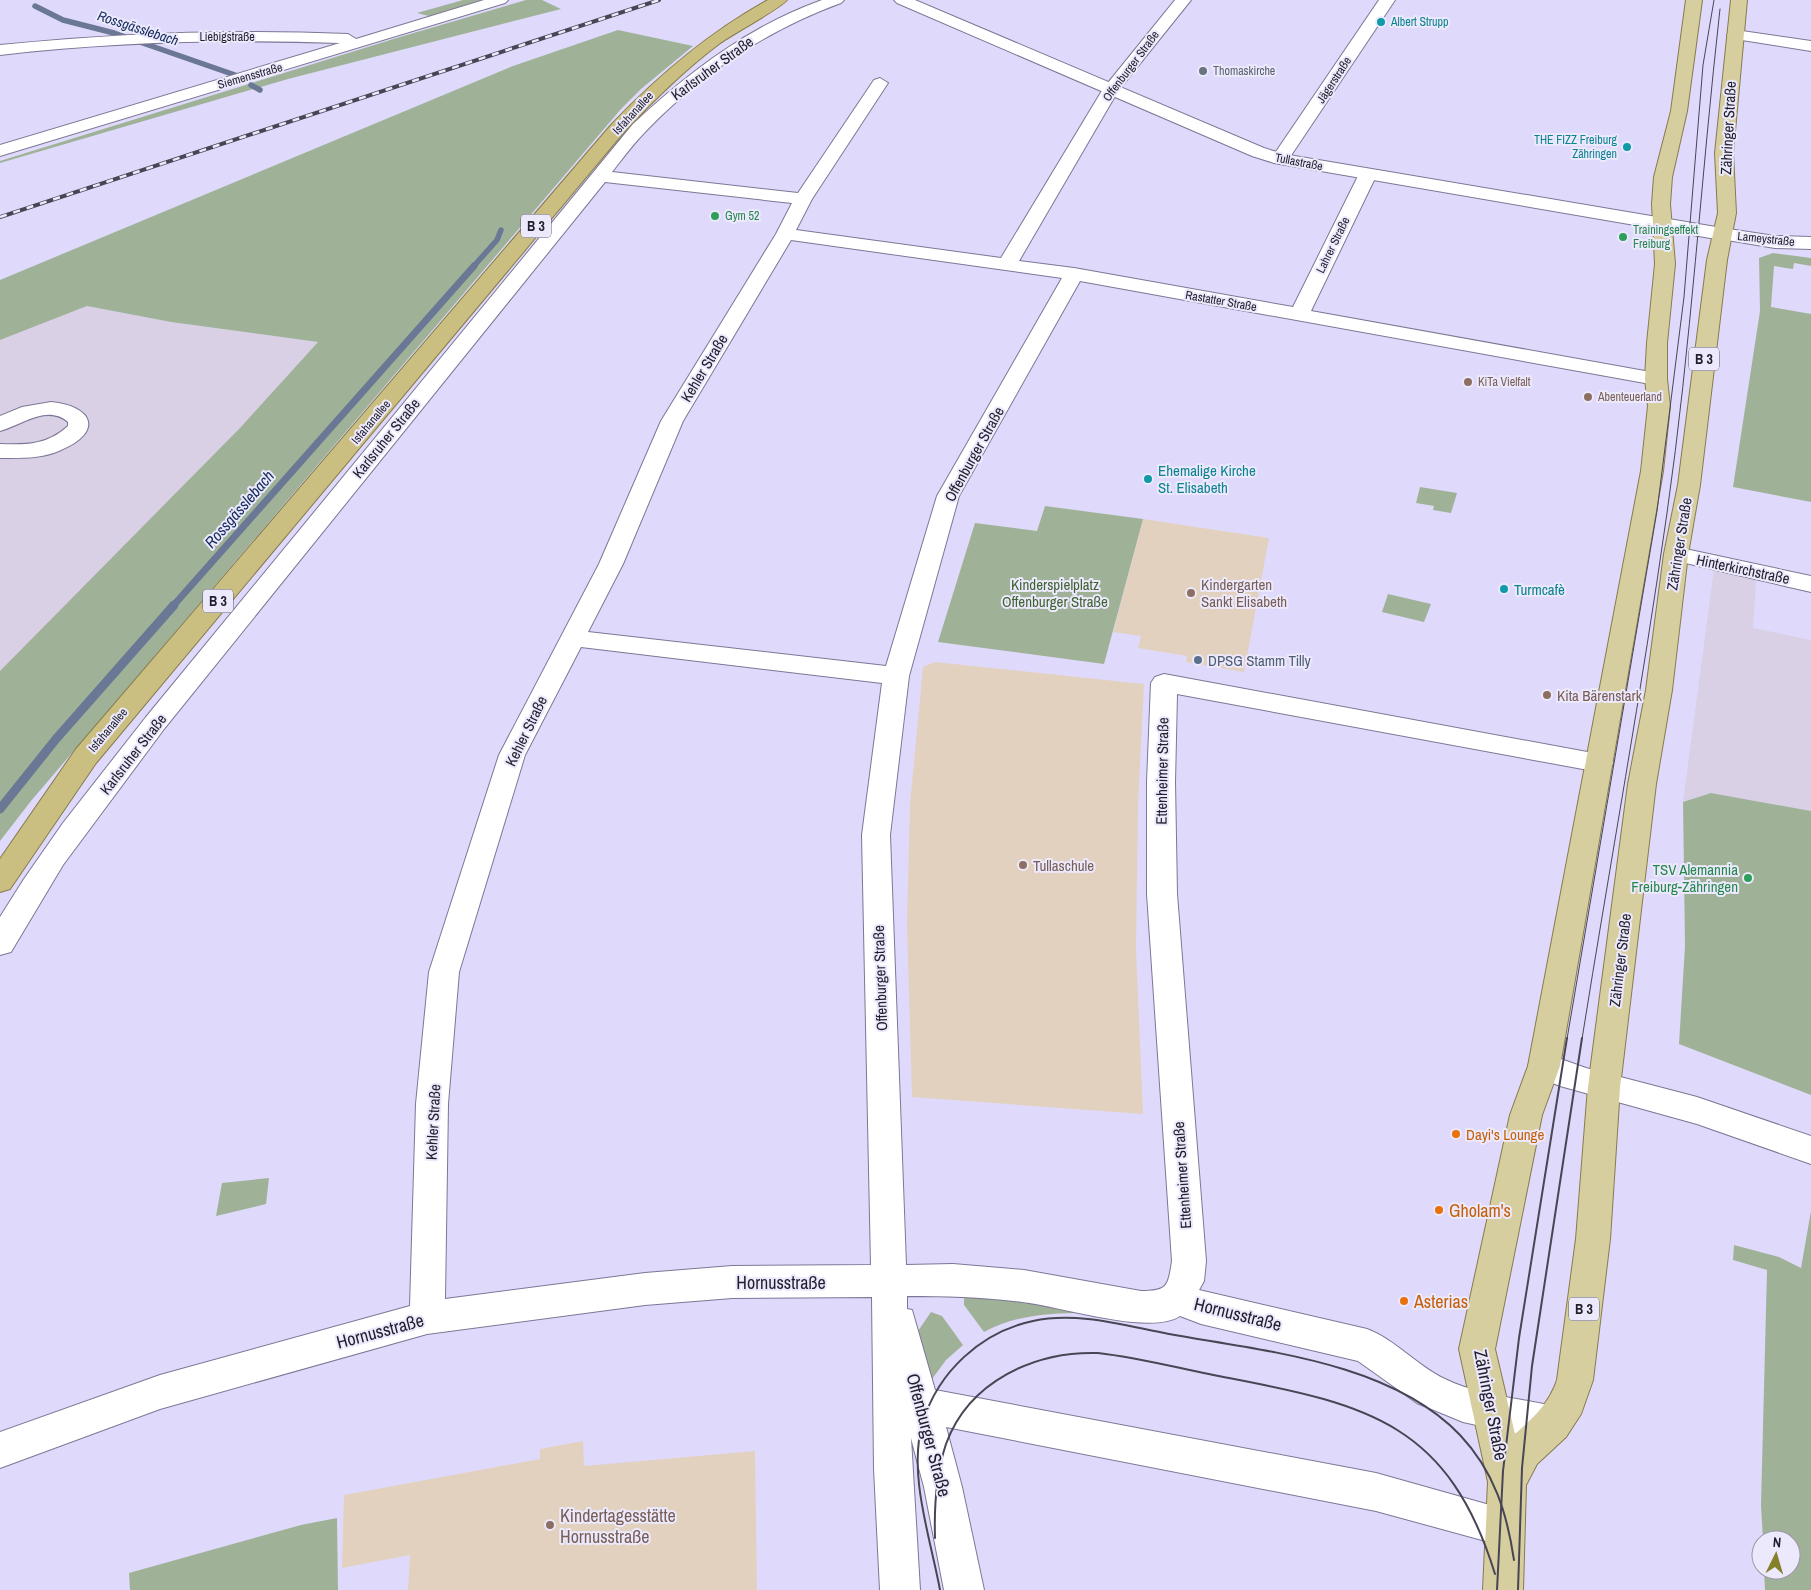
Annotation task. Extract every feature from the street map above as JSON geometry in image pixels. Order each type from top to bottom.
[{"type":"highway","name":"Isfahanallee","points":[[0,881],[86,756],[617,129],[654,90],[693,56],[726,32],[779,0]]},
{"type":"main road","name":"Zähringer Straße","points":[[1503,1590],[1507,1482],[1477,1349],[1524,1124],[1544,1066],[1652,471],[1659,406],[1656,378],[1665,264],[1661,225],[1663,178],[1679,111],[1694,0]]},
{"type":"main road","name":"Zähringer Straße","points":[[1507,1482],[1524,1452],[1553,1424],[1568,1402],[1575,1380],[1592,1239],[1604,1087],[1642,784],[1659,690],[1676,554],[1689,485],[1722,234],[1727,213],[1724,153],[1740,1]]},
{"type":"street","name":"Siemensstraße","points":[[0,151],[500,0]]},
{"type":"street","name":"Karlsruher Straße","points":[[0,944],[23,902],[90,809],[156,723],[639,128],[668,100],[718,60],[748,40],[778,24],[836,0]]},
{"type":"street","name":"Tullastraße","points":[[902,0],[1258,152],[1280,159],[1722,234]]},
{"type":"street","name":"Offenburger Straße","points":[[1007,264],[1111,89],[1183,0]]},
{"type":"street","name":"Jägerstraße","points":[[1280,159],[1387,0]]},
{"type":"street","points":[[1735,35],[1811,46]]},
{"type":"street","name":"Liebigstraße","points":[[0,50],[145,38],[233,36],[365,41]]},
{"type":"street","name":"Kehler Straße","points":[[427,1318],[432,1104],[444,972],[512,755],[611,564],[672,421],[785,234],[803,199],[880,83]]},
{"type":"street","name":"Lahrer Straße","points":[[1299,315],[1368,174]]},
{"type":"street","points":[[599,176],[803,199]]},
{"type":"street","name":"Rastatter Straße","points":[[785,234],[1074,274],[1656,378]]},
{"type":"street","name":"Lameystraße","points":[[1722,234],[1775,242],[1811,243]]},
{"type":"street","name":"Offenburger Straße","points":[[964,1590],[947,1503],[906,1402],[889,1282],[876,836],[896,676],[948,496],[1074,274]]},
{"type":"street","points":[[0,424],[40,409],[60,409],[73,413],[79,420],[79,428],[68,439],[45,450],[0,451]]},
{"type":"street","name":"Hinterkirchstraße","points":[[1676,554],[1811,584]]},
{"type":"street","points":[[574,638],[896,676]]},
{"type":"street","name":"Ettenheimer Straße","points":[[1178,1298],[1186,1281],[1189,1261],[1162,894],[1161,782],[1164,683],[1599,764]]},
{"type":"street","points":[[1544,1066],[1561,1074],[1604,1087],[1657,1098],[1750,1127],[1811,1150]]},
{"type":"street","name":"Hornusstraße","points":[[0,1450],[160,1392],[427,1318],[645,1289],[722,1282],[953,1280],[1006,1284],[1141,1307],[1164,1308],[1178,1298],[1201,1308],[1367,1346],[1430,1391],[1463,1404],[1553,1424]]},
{"type":"street","points":[[906,1402],[1376,1492],[1504,1527]]},
{"type":"street","name":"Offenburger Straße","points":[[900,1590],[894,1516],[906,1402]]},
{"type":"shaded area","points":[[87,306],[171,322],[318,342],[240,428],[66,607],[0,682],[0,340]]},
{"type":"shaded area","name":"Kindergarten Sankt Elisabeth","points":[[1143,519],[1269,538],[1244,672],[1186,662],[1187,656],[1138,648],[1141,636],[1113,632]]},
{"type":"shaded area","points":[[1716,554],[1757,565],[1753,628],[1811,640],[1811,811],[1711,793],[1683,802]]},
{"type":"shaded area","name":"Tullaschule","points":[[935,662],[1144,684],[1138,807],[1136,950],[1143,1114],[912,1097],[907,924],[910,804],[923,667]]},
{"type":"shaded area","name":"Kindertagesstätte Hornusstraße","points":[[583,1441],[584,1466],[755,1451],[757,1590],[408,1590],[410,1555],[342,1568],[344,1495],[540,1459],[540,1449]]},
{"type":"green space","points":[[463,0],[482,0],[429,16],[417,13]]},
{"type":"green space","points":[[526,0],[542,0],[561,9],[288,79],[0,163],[0,161],[400,37]]},
{"type":"green space","points":[[618,30],[693,46],[641,89],[621,109],[31,801],[0,841],[0,671],[240,428],[318,342],[171,322],[87,306],[0,340],[0,280],[513,66]]},
{"type":"green space","points":[[1773,253],[1811,258],[1811,266],[1794,263],[1793,269],[1774,266],[1771,307],[1811,314],[1811,502],[1733,487],[1760,311],[1759,258]]},
{"type":"green space","points":[[1420,487],[1457,493],[1451,513],[1433,510],[1434,506],[1416,503]]},
{"type":"green space","name":"Kinderspielplatz Offenburger Straße","points":[[1045,506],[1143,519],[1104,664],[938,642],[975,523],[1037,531]]},
{"type":"green space","points":[[1388,594],[1431,604],[1424,622],[1382,612]]},
{"type":"green space","name":"TSV Alemannia Freiburg-Zähringen","points":[[1711,793],[1811,811],[1811,1095],[1679,1044],[1685,946],[1683,802]]},
{"type":"green space","points":[[269,1178],[266,1204],[216,1216],[222,1183]]},
{"type":"green space","points":[[1811,1211],[1811,1590],[1765,1590],[1764,1580],[1801,1580],[1801,1530],[1762,1530],[1761,1505],[1767,1270],[1733,1260],[1734,1245],[1779,1257],[1801,1268]]},
{"type":"green space","points":[[974,1296],[1019,1301],[1085,1313],[1033,1316],[1008,1322],[984,1332],[964,1305],[964,1297]]},
{"type":"green space","points":[[931,1312],[942,1316],[963,1345],[946,1360],[932,1379],[924,1371],[918,1331]]},
{"type":"green space","points":[[337,1518],[338,1590],[130,1590],[129,1573],[301,1525]]},
{"type":"waterway","name":"Rossgässlebach","points":[[35,6],[63,20],[114,33],[235,75]]},
{"type":"waterway","name":"Rossgässlebach","points":[[251,85],[260,90]]},
{"type":"waterway","name":"Rossgässlebach","points":[[473,267],[497,240],[501,230]]},
{"type":"waterway","name":"Rossgässlebach","points":[[173,606],[474,266]]},
{"type":"waterway","name":"Rossgässlebach","points":[[0,809],[56,739],[174,605]]},
{"type":"tram line","points":[[1567,1039],[1657,511],[1684,297],[1703,65],[1714,0]]},
{"type":"tram line","points":[[1582,1039],[1637,711],[1667,513],[1683,387],[1720,9]]},
{"type":"tram line","points":[[1501,1504],[1503,1471],[1519,1338],[1567,1038]]},
{"type":"tram line","points":[[1518,1590],[1522,1468],[1532,1366],[1582,1038]]},
{"type":"tram line","points":[[940,1590],[919,1484],[919,1442],[923,1422],[930,1404],[939,1387],[951,1371],[979,1345],[996,1334],[1014,1326],[1050,1318],[1101,1321],[1284,1354],[1362,1375],[1398,1391],[1431,1410],[1460,1435],[1482,1463],[1501,1504]]},
{"type":"tram line","points":[[935,1538],[936,1490],[943,1455],[946,1444],[957,1422],[971,1403],[988,1387],[1007,1374],[1028,1364],[1074,1354],[1098,1353],[1147,1361],[1324,1399],[1363,1413],[1398,1430],[1428,1454],[1454,1484],[1476,1524],[1495,1574]]},
{"type":"tram line","points":[[1497,1590],[1501,1504]]},
{"type":"tram line","points":[[1501,1504],[1514,1560]]},
{"type":"railway","points":[[0,217],[659,0]]},
{"type":"place","name":"Albert Strupp","points":[[1381,22]]},
{"type":"place","name":"Thomaskirche","points":[[1203,71]]},
{"type":"place","name":"THE FIZZ Freiburg Zähringen","points":[[1627,147]]},
{"type":"place","name":"Gym 52","points":[[715,216]]},
{"type":"place","name":"Trainingseffekt Freiburg","points":[[1623,237]]},
{"type":"place","name":"KiTa Vielfalt","points":[[1468,382]]},
{"type":"place","name":"Abenteuerland","points":[[1588,397]]},
{"type":"place","name":"Ehemalige Kirche St. Elisabeth","points":[[1148,479]]},
{"type":"place","name":"Turmcafè","points":[[1504,589]]},
{"type":"place","name":"Kindergarten Sankt Elisabeth","points":[[1191,593]]},
{"type":"place","name":"DPSG Stamm Tilly","points":[[1198,660]]},
{"type":"place","name":"Kita Bärenstark","points":[[1547,695]]},
{"type":"place","name":"Tullaschule","points":[[1023,865]]},
{"type":"place","name":"TSV Alemannia Freiburg-Zähringen","points":[[1748,878]]},
{"type":"place","name":"Dayi's Lounge","points":[[1456,1134]]},
{"type":"place","name":"Gholam's","points":[[1439,1210]]},
{"type":"place","name":"Asterias","points":[[1404,1301]]},
{"type":"place","name":"Kindertagesstätte Hornusstraße","points":[[550,1525]]}]
